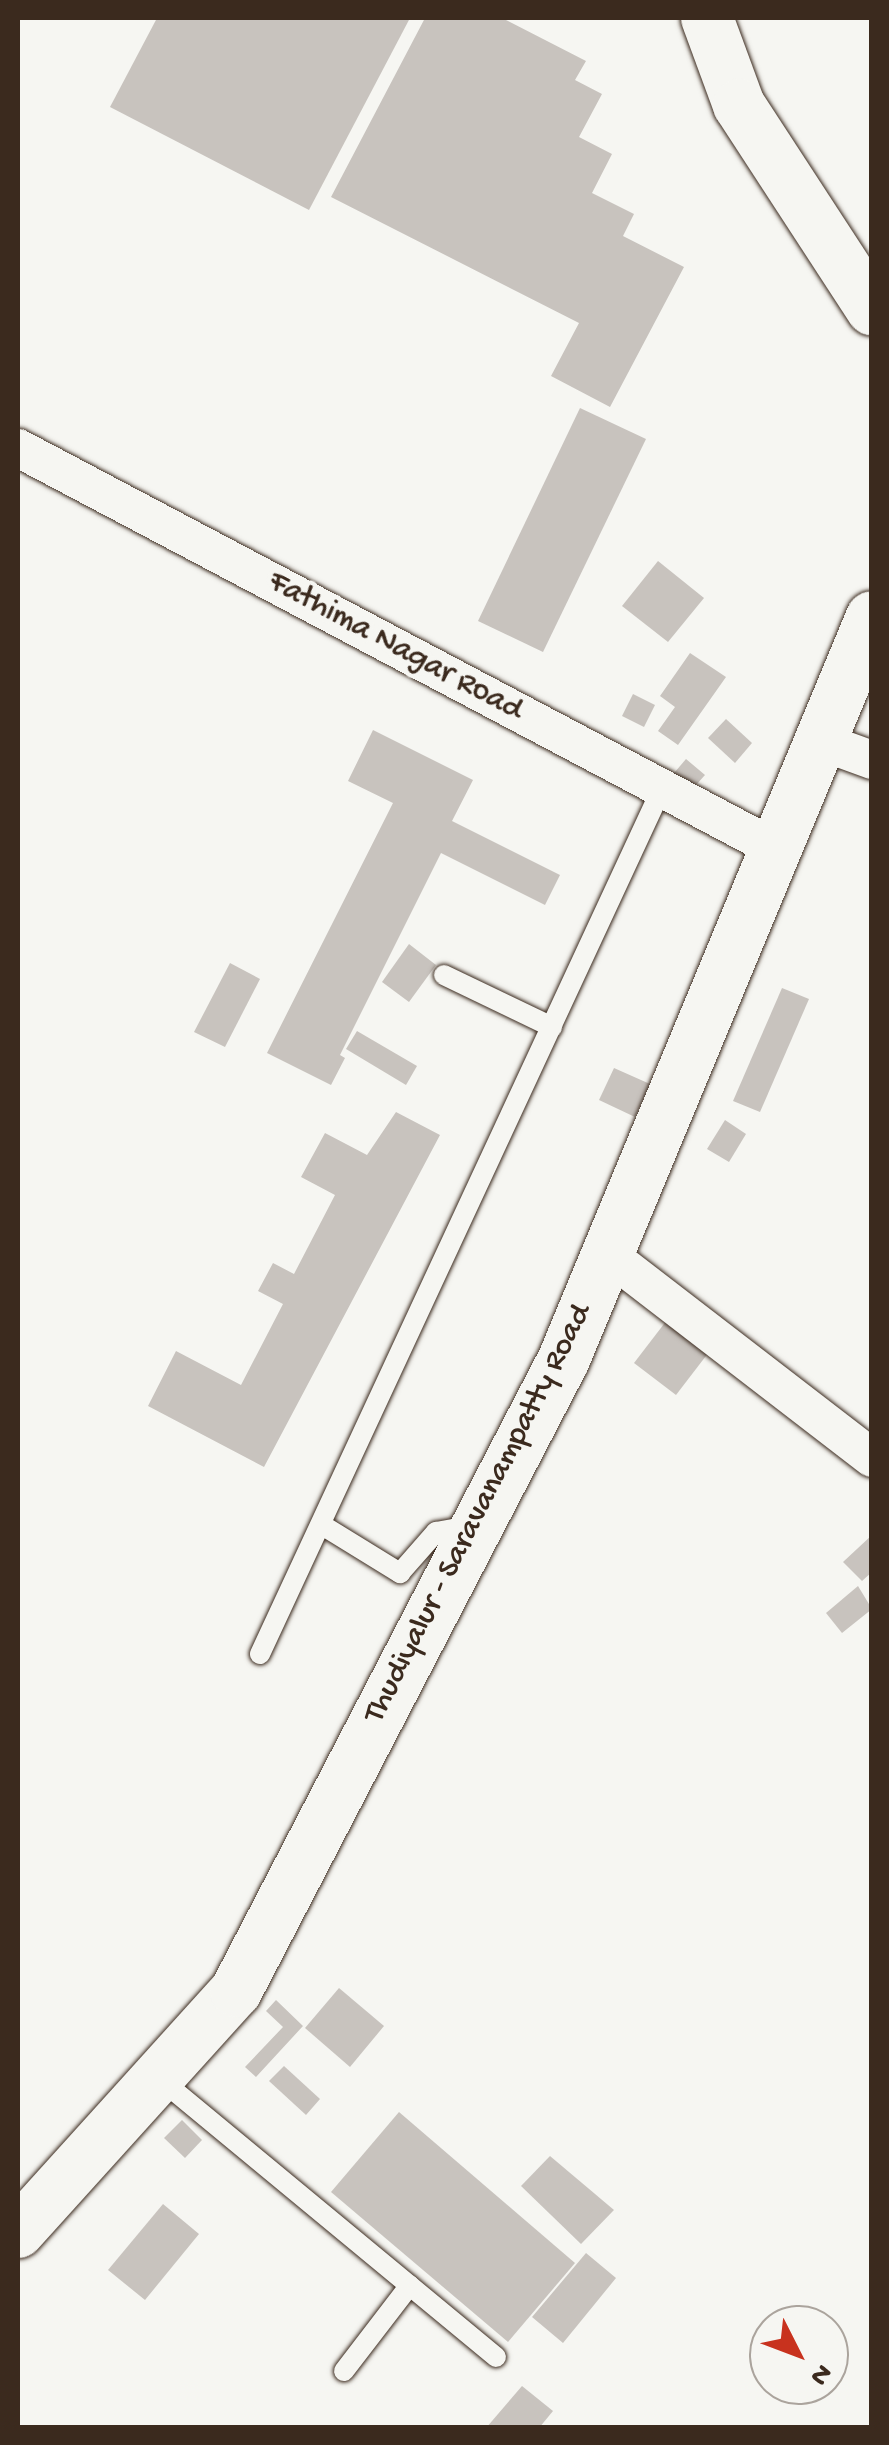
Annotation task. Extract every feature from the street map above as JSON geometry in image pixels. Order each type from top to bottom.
[{"type":"main road","points":[[707,18],[739,104],[872,309]]},
{"type":"main road","name":"Thudiyalur - Saravanampatty Road","points":[[18,2232],[236,1992],[564,1359],[772,847],[872,616]]},
{"type":"street","name":"Fathima Nagar Road","points":[[18,448],[772,847]]},
{"type":"street","points":[[817,740],[872,760]]},
{"type":"street","points":[[606,1254],[872,1458]]},
{"type":"lane","points":[[260,1654],[662,788]]},
{"type":"lane","points":[[444,976],[552,1027]]},
{"type":"lane","points":[[322,1525],[400,1573],[436,1532],[478,1525]]},
{"type":"lane","points":[[160,2079],[496,2358]]},
{"type":"lane","points":[[344,2371],[410,2286]]},
{"type":"building","points":[[157,18],[410,18],[309,210],[110,107]]},
{"type":"building","points":[[425,18],[502,18],[586,61],[575,80],[602,94],[579,137],[612,154],[592,193],[634,214],[623,236],[684,267],[610,407],[551,376],[579,323],[331,197]]},
{"type":"building","points":[[580,408],[646,439],[543,652],[478,621]]},
{"type":"building","points":[[658,561],[704,598],[668,642],[622,606]]},
{"type":"building","points":[[690,653],[726,677],[678,745],[658,731],[675,707],[660,696]]},
{"type":"building","points":[[633,694],[655,705],[644,727],[622,716]]},
{"type":"building","points":[[726,719],[752,743],[735,763],[708,738]]},
{"type":"building","points":[[373,730],[473,780],[452,821],[560,875],[545,905],[441,853],[340,1055],[345,1058],[331,1085],[267,1053],[393,803],[348,781]]},
{"type":"building","points":[[686,759],[705,775],[688,794],[669,779]]},
{"type":"building","points":[[409,944],[436,965],[409,1002],[382,982]]},
{"type":"building","points":[[230,963],[260,979],[225,1047],[194,1032]]},
{"type":"building","points":[[782,988],[809,999],[760,1112],[733,1101]]},
{"type":"building","points":[[357,1031],[417,1066],[406,1085],[346,1049]]},
{"type":"building","points":[[614,1068],[650,1084],[635,1117],[599,1100]]},
{"type":"building","points":[[396,1112],[440,1135],[264,1467],[148,1406],[176,1351],[241,1385],[283,1304],[258,1291],[273,1263],[294,1274],[335,1195],[301,1177],[325,1133],[367,1155]]},
{"type":"building","points":[[725,1120],[746,1134],[729,1162],[707,1149]]},
{"type":"building","points":[[667,1320],[709,1352],[676,1395],[634,1363]]},
{"type":"building","points":[[872,1535],[872,1572],[862,1581],[843,1562]]},
{"type":"building","points":[[858,1586],[872,1609],[842,1633],[826,1613]]},
{"type":"building","points":[[339,1988],[384,2026],[350,2067],[305,2028]]},
{"type":"building","points":[[276,2000],[303,2026],[256,2077],[245,2067],[283,2027],[266,2011]]},
{"type":"building","points":[[284,2066],[320,2099],[306,2115],[269,2081]]},
{"type":"building","points":[[399,2112],[575,2263],[508,2342],[331,2192]]},
{"type":"building","points":[[182,2120],[202,2140],[185,2158],[164,2138]]},
{"type":"building","points":[[550,2156],[614,2210],[581,2244],[521,2186]]},
{"type":"building","points":[[163,2204],[199,2234],[145,2300],[108,2270]]},
{"type":"building","points":[[586,2253],[616,2278],[563,2343],[532,2317]]},
{"type":"building","points":[[522,2386],[553,2411],[539,2428],[486,2428]]}]
